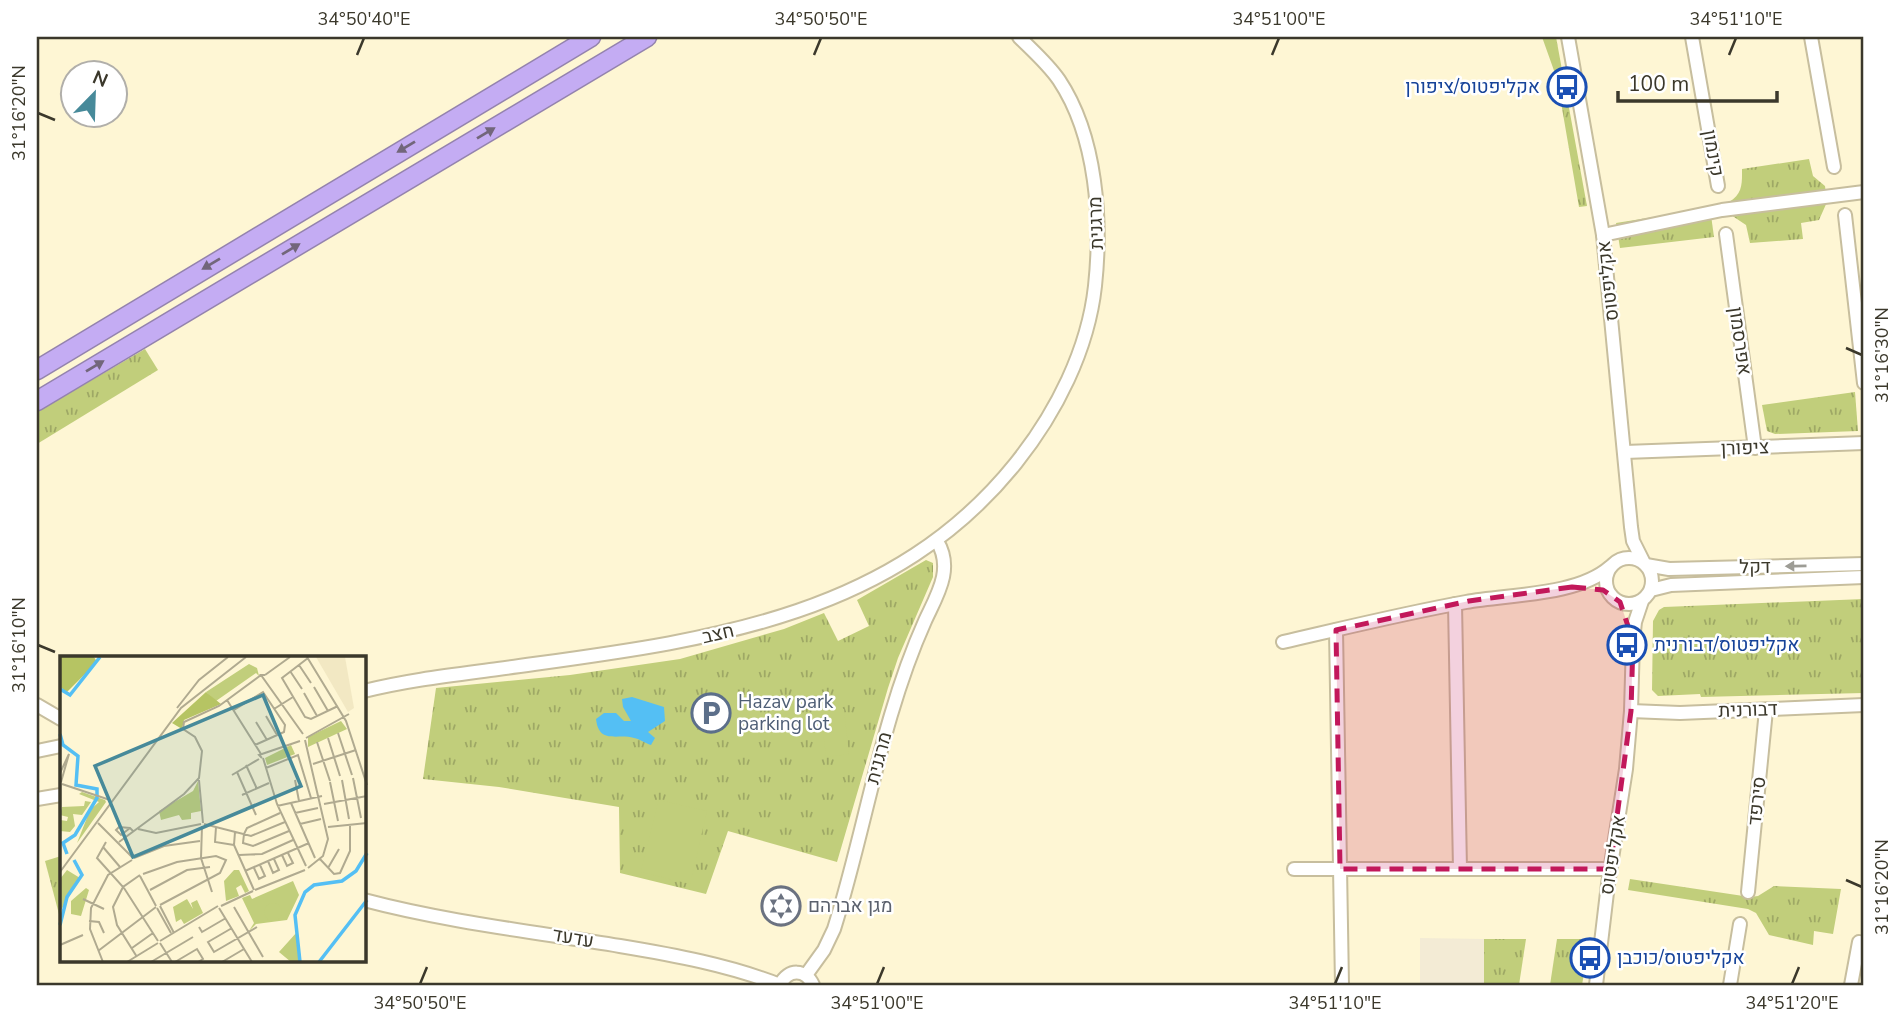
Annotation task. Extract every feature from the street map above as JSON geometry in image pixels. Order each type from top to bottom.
[{"type":"highway","points":[[37,370],[591,37]]},
{"type":"highway","points":[[37,401],[648,37]]},
{"type":"highway","points":[[37,360],[55,359]]},
{"type":"street","name":"מרגנית","points":[[1019,37],[1054,72],[1072,104],[1092,172],[1098,236],[1094,292],[1082,343],[1062,391],[1021,456]]},
{"type":"street","name":"אקליפטוס","points":[[1568,37],[1603,235],[1633,541],[1644,563]]},
{"type":"street","name":"קינמון","points":[[1692,37],[1718,186]]},
{"type":"street","points":[[1811,37],[1834,167]]},
{"type":"street","points":[[1603,235],[1722,210],[1864,192]]},
{"type":"street","points":[[1845,215],[1864,383]]},
{"type":"street","name":"אפרסמון","points":[[1726,234],[1755,448]]},
{"type":"street","name":"ציפורן","points":[[1625,452],[1864,443]]},
{"type":"street","name":"חצב","points":[[366,691],[404,682],[665,645],[738,630],[827,600],[900,564],[937,541],[981,503],[1021,456]]},
{"type":"street","name":"אקליפטוס","points":[[1615,563],[1631,527]]},
{"type":"street","name":"מרגנית","points":[[810,980],[834,929],[898,687],[944,579],[944,561],[937,541]]},
{"type":"street","points":[[1283,642],[1455,604],[1572,587],[1594,588],[1620,602],[1634,604],[1642,601],[1651,590],[1652,576],[1644,563],[1634,558],[1615,563],[1592,580],[1572,587]]},
{"type":"street","points":[[1609,594],[1606,581],[1615,563]]},
{"type":"street","name":"דקל","points":[[1644,563],[1669,569],[1864,564]]},
{"type":"street","name":"דקל","points":[[1651,590],[1671,585],[1864,577]]},
{"type":"street","name":"אקליפטוס","points":[[1596,985],[1626,769],[1635,622],[1642,601]]},
{"type":"street","name":"אקליפטוס","points":[[1620,602],[1629,622],[1633,641]]},
{"type":"street","points":[[1455,604],[1460,869]]},
{"type":"street","points":[[1336,630],[1342,985]]},
{"type":"street","points":[[37,705],[60,718]]},
{"type":"street","name":"דבורנית","points":[[1631,711],[1680,713],[1864,705]]},
{"type":"street","name":"סירפד","points":[[1748,892],[1766,710]]},
{"type":"street","points":[[37,751],[60,746]]},
{"type":"street","points":[[37,799],[60,795]]},
{"type":"street","points":[[1294,869],[1611,869]]},
{"type":"street","name":"עדעד","points":[[366,900],[435,915],[682,957],[780,985]]},
{"type":"street","points":[[1730,985],[1740,924]]},
{"type":"street","points":[[1851,985],[1859,942]]},
{"type":"street","points":[[780,985],[790,973],[800,972],[810,980]]},
{"type":"highlighted area","points":[[1572,587],[1603,590],[1620,602],[1633,641],[1631,711],[1610,869],[1340,869],[1336,630],[1469,601]]},
{"type":"shaded area","points":[[1420,938],[1484,939],[1484,985],[1420,985]]},
{"type":"green space","points":[[1542,37],[1556,37],[1587,206],[1579,207],[1557,79]]},
{"type":"green space","points":[[1809,159],[1813,176],[1825,186],[1827,202],[1819,220],[1801,223],[1803,239],[1750,243],[1746,225],[1731,215],[1729,202],[1739,192],[1742,169]]},
{"type":"green space","points":[[1710,208],[1714,237],[1620,248],[1616,223]]},
{"type":"green space","points":[[145,349],[158,370],[37,444],[37,412]]},
{"type":"green space","points":[[1855,392],[1858,431],[1775,434],[1767,431],[1762,405]]},
{"type":"green space","points":[[926,560],[933,563],[933,577],[898,658],[837,862],[728,831],[706,894],[620,873],[619,807],[499,787],[423,779],[436,688],[570,675],[680,659],[784,629],[824,613],[838,641],[869,626],[857,600]]},
{"type":"green space","points":[[1864,599],[1864,693],[1701,697],[1700,694],[1658,696],[1652,690],[1653,621],[1664,607]]},
{"type":"green space","points":[[844,709],[849,754],[826,757],[821,712]]},
{"type":"green space","points":[[659,800],[707,811],[690,884],[641,872]]},
{"type":"green space","points":[[60,856],[60,918],[45,861]]},
{"type":"green space","points":[[1630,879],[1750,897],[1758,896],[1774,886],[1841,889],[1833,934],[1814,931],[1813,945],[1769,935],[1756,913],[1748,909],[1628,890]]},
{"type":"green space","points":[[1484,939],[1526,939],[1519,985],[1484,985]]},
{"type":"green space","points":[[1557,939],[1590,939],[1582,985],[1550,985]]},
{"type":"water","points":[[632,697],[664,707],[665,721],[648,732],[655,738],[651,745],[634,738],[605,735],[598,727],[596,719],[604,713],[616,713],[624,721],[631,721],[623,707],[622,699]]},
{"type":"place","name":"אקליפטוס/ציפורן","points":[[1567,87]]},
{"type":"place","name":"אקליפטוס/דבורנית","points":[[1627,645]]},
{"type":"place","name":"Hazav park parking lot","points":[[711,713]]},
{"type":"place","name":"מגן אברהם","points":[[781,906]]},
{"type":"place","name":"אקליפטוס/כוכבן","points":[[1590,958]]}]
